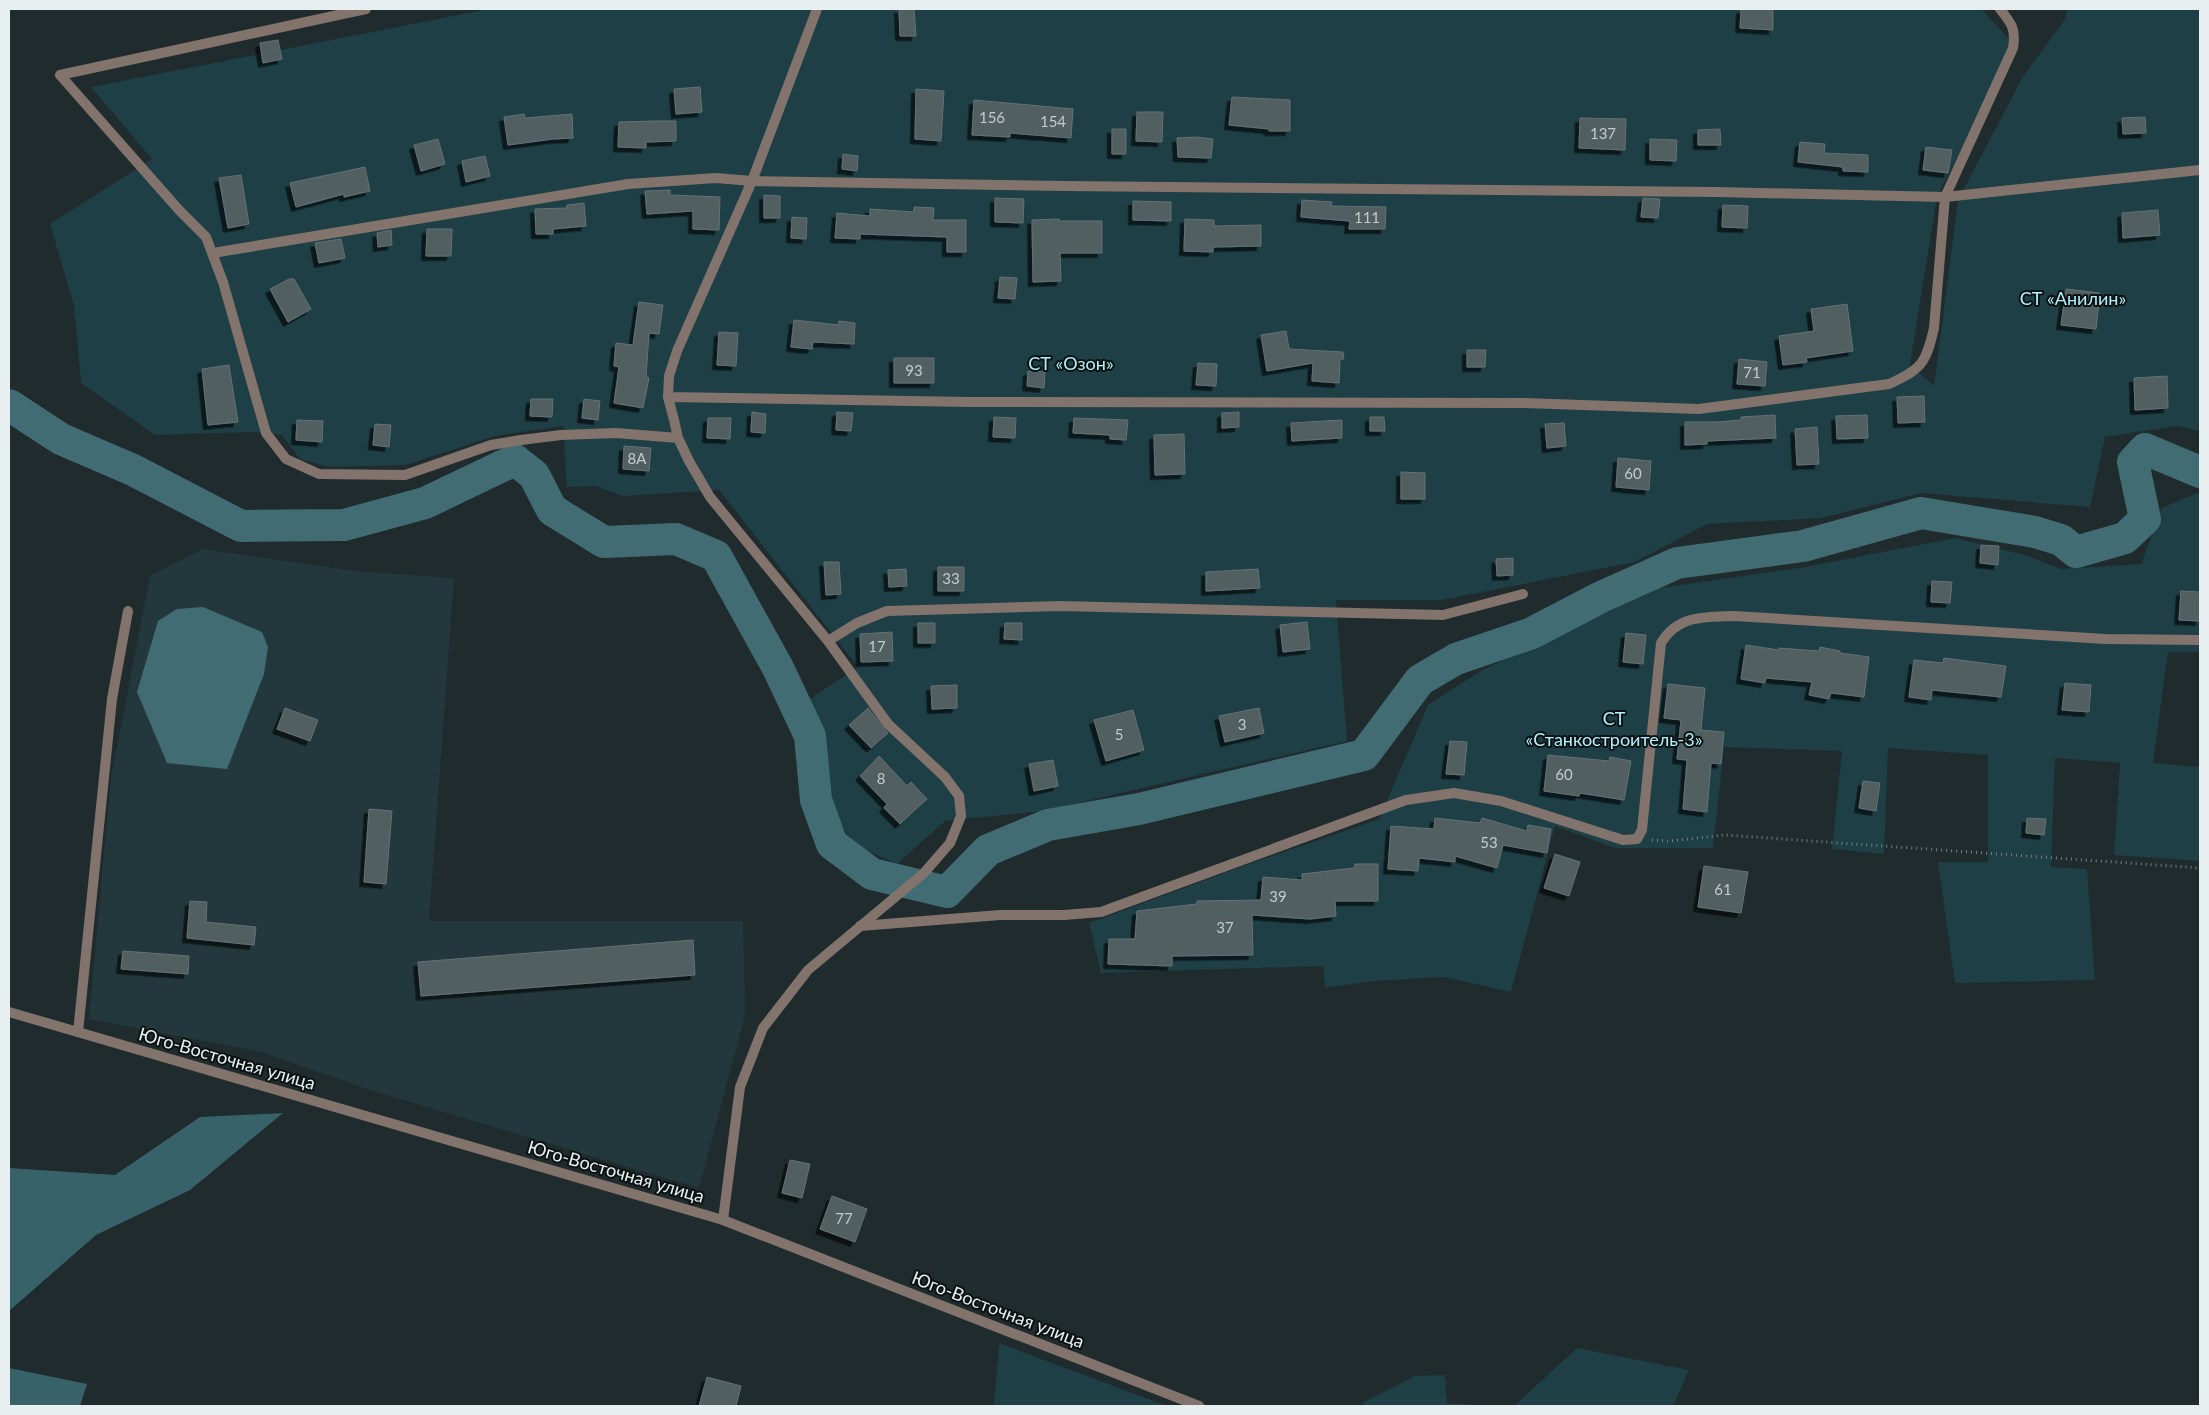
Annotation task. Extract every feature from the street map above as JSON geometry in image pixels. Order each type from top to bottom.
[{"type":"street","points":[[366,9],[60,75],[179,210],[206,237],[223,282],[266,433],[286,459],[319,474],[405,475],[491,445],[561,435],[616,433],[678,438]]},
{"type":"street","points":[[723,1220],[740,1087],[763,1028],[808,970],[924,873],[950,842],[961,816],[959,796],[946,777],[888,724],[828,641],[710,497],[678,438],[668,396],[669,376],[677,351],[752,181],[817,9]]},
{"type":"street","points":[[668,396],[968,402],[1524,403],[1699,410],[1890,384],[1911,374],[1923,362],[1929,348],[1934,328],[1945,197],[2013,48],[2015,35],[2011,22],[2000,9]]},
{"type":"street","points":[[213,253],[628,184],[716,178],[752,181],[1074,186],[1717,192],[1945,197],[2200,170]]},
{"type":"street","points":[[828,641],[857,623],[887,611],[1059,606],[1443,615],[1523,594]]},
{"type":"street","points":[[78,1032],[112,699],[128,611]]},
{"type":"street","points":[[860,926],[1000,915],[1064,915],[1101,912],[1406,800],[1454,793],[1501,801],[1623,840],[1637,839],[1642,830],[1661,643],[1669,631],[1681,623],[1705,616],[1734,616],[2106,639],[2200,640]]},
{"type":"street","name":"Юго-Восточная улица","points":[[9,1012],[723,1220],[1199,1406]]},
{"type":"path","points":[[1637,839],[1669,841],[1725,835],[2200,868]]},
{"type":"shaded area","points":[[203,549],[354,571],[454,578],[429,921],[743,921],[745,1016],[699,1188],[373,1091],[261,1052],[89,1019],[111,778],[150,576]]},
{"type":"shaded area","points":[[203,607],[262,632],[268,647],[264,674],[227,769],[167,763],[137,692],[158,621],[177,609]]},
{"type":"shaded area","points":[[283,1113],[190,1190],[96,1235],[9,1311],[9,1168],[115,1175],[200,1117]]},
{"type":"shaded area","points":[[9,1368],[87,1384],[80,1406],[9,1406]]},
{"type":"green space","name":"СТ «Озон»","points":[[489,9],[1981,9],[2009,39],[2001,76],[1937,196],[1910,365],[1934,386],[1958,200],[2022,78],[2066,18],[2066,9],[2200,9],[2200,431],[2176,426],[2105,437],[2090,507],[1921,493],[1822,518],[1707,524],[1635,562],[1442,600],[1336,600],[1347,741],[1043,811],[945,821],[897,864],[852,844],[829,799],[807,701],[858,667],[719,490],[623,496],[596,486],[567,487],[563,426],[495,436],[406,465],[329,467],[300,459],[282,435],[254,432],[155,435],[81,383],[74,306],[50,224],[152,159],[91,87]]},
{"type":"green space","name":"СТ «Станкостроитель-3»","points":[[2200,492],[2200,652],[2168,652],[2153,763],[2200,767],[2200,861],[2114,855],[2120,763],[2055,758],[2051,867],[2087,869],[2095,980],[1955,983],[1938,862],[1988,862],[1988,755],[1888,748],[1884,854],[1832,849],[1842,751],[1724,747],[1713,848],[1615,848],[1555,826],[1511,992],[1443,977],[1373,981],[1325,988],[1323,966],[1101,973],[1089,923],[1249,864],[1379,819],[1428,705],[1481,671],[1646,590],[1805,567],[1955,538],[2025,555],[2061,569],[2141,564],[2162,508]]},
{"type":"green space","points":[[999,1343],[1167,1406],[994,1406]]},
{"type":"green space","points":[[1577,1348],[1689,1370],[1673,1406],[1514,1406]]},
{"type":"green space","points":[[1445,1375],[1447,1403],[1490,1406],[1362,1406],[1364,1402],[1415,1376]]},
{"type":"building","points":[[899,9],[914,9],[916,36],[900,36]]},
{"type":"building","points":[[1741,9],[1773,9],[1773,30],[1740,28]]},
{"type":"building","points":[[278,40],[282,59],[263,63],[260,43]]},
{"type":"building","points":[[700,87],[702,112],[676,114],[674,89]]},
{"type":"building","points":[[916,89],[944,91],[941,141],[915,139]]},
{"type":"building","points":[[1232,97],[1290,100],[1290,131],[1269,131],[1269,129],[1229,125]]},
{"type":"building","points":[[974,100],[1073,109],[1071,138],[1010,133],[1010,137],[972,135]]},
{"type":"building","points":[[1137,112],[1163,112],[1162,142],[1136,141]]},
{"type":"building","points":[[524,114],[525,118],[572,114],[573,138],[508,145],[504,117]]},
{"type":"building","points":[[2145,117],[2146,133],[2123,134],[2122,118]]},
{"type":"building","points":[[1580,118],[1626,119],[1625,150],[1579,148]]},
{"type":"building","points":[[676,121],[676,141],[646,142],[646,148],[618,147],[619,122]]},
{"type":"building","points":[[1112,129],[1126,129],[1126,154],[1112,154]]},
{"type":"building","points":[[1720,129],[1721,145],[1698,145],[1698,130]]},
{"type":"building","points":[[1196,137],[1213,139],[1211,158],[1178,157],[1177,138]]},
{"type":"building","points":[[438,139],[445,164],[421,171],[414,145]]},
{"type":"building","points":[[1650,139],[1677,140],[1676,161],[1650,160]]},
{"type":"building","points":[[1800,142],[1825,144],[1824,153],[1868,155],[1868,172],[1843,171],[1843,167],[1798,162]]},
{"type":"building","points":[[1926,147],[1952,150],[1948,173],[1923,170]]},
{"type":"building","points":[[843,154],[858,156],[857,171],[842,169]]},
{"type":"building","points":[[485,156],[490,176],[466,182],[462,161]]},
{"type":"building","points":[[365,167],[370,191],[344,197],[344,194],[296,207],[290,183]]},
{"type":"building","points":[[241,175],[249,224],[228,228],[219,178]]},
{"type":"building","points":[[670,190],[670,195],[720,197],[719,230],[693,229],[693,211],[647,214],[645,191]]},
{"type":"building","points":[[764,195],[780,196],[780,218],[764,218]]},
{"type":"building","points":[[995,198],[1024,199],[1023,223],[995,222]]},
{"type":"building","points":[[1643,198],[1660,199],[1658,218],[1641,217]]},
{"type":"building","points":[[1302,200],[1332,202],[1331,206],[1386,207],[1385,229],[1349,229],[1350,221],[1301,217]]},
{"type":"building","points":[[1133,201],[1171,202],[1171,221],[1133,220]]},
{"type":"building","points":[[584,203],[586,226],[553,229],[553,234],[536,234],[535,209],[567,208],[567,205]]},
{"type":"building","points":[[1723,205],[1748,206],[1747,228],[1722,227]]},
{"type":"building","points":[[914,207],[934,208],[933,220],[966,220],[966,252],[947,252],[947,237],[860,234],[860,239],[835,238],[837,213],[870,216],[870,209],[914,212]]},
{"type":"building","points":[[2158,210],[2160,235],[2123,238],[2122,213]]},
{"type":"building","points":[[792,217],[807,218],[806,239],[791,238]]},
{"type":"building","points":[[1059,219],[1059,221],[1102,221],[1102,253],[1060,253],[1061,281],[1033,282],[1032,220]]},
{"type":"building","points":[[1185,219],[1214,220],[1214,226],[1261,225],[1261,246],[1213,247],[1213,252],[1184,251]]},
{"type":"building","points":[[427,229],[452,229],[451,256],[426,256]]},
{"type":"building","points":[[391,230],[392,245],[378,247],[377,233]]},
{"type":"building","points":[[341,239],[345,258],[319,263],[315,243]]},
{"type":"building","points":[[1000,277],[1017,278],[1015,299],[998,298]]},
{"type":"building","points":[[289,279],[294,279],[311,309],[288,322],[270,289]]},
{"type":"building","points":[[2066,289],[2100,293],[2096,329],[2061,325]]},
{"type":"building","points":[[639,302],[663,305],[659,334],[649,333],[646,377],[649,378],[643,408],[614,403],[619,367],[614,366],[616,343],[633,345]]},
{"type":"building","points":[[1847,304],[1853,351],[1806,358],[1807,362],[1783,365],[1779,336],[1814,331],[1811,309]]},
{"type":"building","points":[[794,320],[839,325],[839,321],[855,323],[854,344],[813,342],[812,349],[791,347]]},
{"type":"building","points":[[1286,331],[1289,349],[1343,352],[1344,359],[1340,359],[1339,383],[1312,381],[1313,363],[1267,371],[1261,335]]},
{"type":"building","points":[[719,332],[738,333],[736,366],[717,365]]},
{"type":"building","points":[[1467,350],[1486,350],[1485,367],[1467,367]]},
{"type":"building","points":[[894,358],[934,358],[934,383],[894,383]]},
{"type":"building","points":[[1739,359],[1767,362],[1765,386],[1737,384]]},
{"type":"building","points":[[1198,363],[1217,364],[1216,386],[1196,385]]},
{"type":"building","points":[[229,365],[238,422],[208,425],[202,369]]},
{"type":"building","points":[[1028,371],[1045,372],[1044,388],[1027,386]]},
{"type":"building","points":[[2167,376],[2168,408],[2135,410],[2134,378]]},
{"type":"building","points":[[1924,396],[1925,422],[1898,423],[1897,397]]},
{"type":"building","points":[[531,399],[553,399],[552,417],[530,416]]},
{"type":"building","points":[[584,399],[600,401],[598,420],[582,418]]},
{"type":"building","points":[[752,412],[766,414],[765,433],[751,432]]},
{"type":"building","points":[[837,412],[853,413],[851,431],[836,430]]},
{"type":"building","points":[[1239,412],[1239,427],[1222,428],[1222,413]]},
{"type":"building","points":[[1775,415],[1776,438],[1707,441],[1707,444],[1685,445],[1685,422],[1717,422],[1741,420],[1741,417]]},
{"type":"building","points":[[1867,415],[1868,438],[1837,439],[1836,416]]},
{"type":"building","points":[[994,417],[1016,418],[1015,438],[993,437]]},
{"type":"building","points":[[1370,417],[1384,417],[1385,431],[1370,431]]},
{"type":"building","points":[[708,418],[731,418],[730,439],[707,438]]},
{"type":"building","points":[[1074,418],[1128,420],[1126,440],[1110,439],[1110,435],[1073,433]]},
{"type":"building","points":[[297,420],[323,421],[322,442],[296,440]]},
{"type":"building","points":[[1342,420],[1342,438],[1292,441],[1291,423]]},
{"type":"building","points":[[1564,423],[1566,446],[1547,448],[1545,424]]},
{"type":"building","points":[[375,424],[391,425],[389,447],[373,445]]},
{"type":"building","points":[[1817,427],[1819,464],[1797,465],[1795,429]]},
{"type":"building","points":[[1184,434],[1185,474],[1155,475],[1154,435]]},
{"type":"building","points":[[624,446],[651,448],[649,471],[623,469]]},
{"type":"building","points":[[1618,458],[1651,461],[1649,490],[1616,487]]},
{"type":"building","points":[[1401,472],[1425,473],[1425,499],[1401,499]]},
{"type":"building","points":[[1981,545],[1999,546],[1998,565],[1980,563]]},
{"type":"building","points":[[1513,558],[1513,575],[1497,576],[1496,559]]},
{"type":"building","points":[[824,562],[839,562],[841,594],[826,595]]},
{"type":"building","points":[[938,567],[964,567],[964,591],[938,591]]},
{"type":"building","points":[[906,569],[907,586],[889,587],[888,570]]},
{"type":"building","points":[[1258,569],[1260,588],[1206,591],[1206,572]]},
{"type":"building","points":[[1932,581],[1952,582],[1950,603],[1931,602]]},
{"type":"building","points":[[2181,591],[2200,592],[2200,621],[2179,620]]},
{"type":"building","points":[[1307,622],[1310,649],[1283,652],[1280,625]]},
{"type":"building","points":[[918,623],[935,623],[935,643],[918,643]]},
{"type":"building","points":[[1005,623],[1022,623],[1022,640],[1004,639]]},
{"type":"building","points":[[892,632],[893,661],[861,662],[860,634]]},
{"type":"building","points":[[1626,633],[1646,635],[1643,664],[1623,662]]},
{"type":"building","points":[[1746,645],[1779,650],[1779,648],[1819,651],[1820,647],[1840,651],[1840,653],[1869,657],[1864,697],[1831,693],[1829,699],[1809,695],[1812,682],[1766,678],[1765,683],[1741,679]]},
{"type":"building","points":[[1944,658],[2006,666],[2001,697],[1932,690],[1931,700],[1909,697],[1914,660],[1943,663]]},
{"type":"building","points":[[2065,683],[2091,685],[2089,712],[2062,710]]},
{"type":"building","points":[[1668,684],[1705,688],[1701,730],[1724,732],[1721,764],[1711,763],[1707,812],[1683,809],[1687,760],[1677,759],[1681,720],[1664,718]]},
{"type":"building","points":[[957,685],[957,708],[932,709],[931,686]]},
{"type":"building","points":[[285,708],[318,720],[310,741],[277,729]]},
{"type":"building","points":[[868,708],[888,733],[871,748],[849,725]]},
{"type":"building","points":[[1259,708],[1264,733],[1225,742],[1219,716]]},
{"type":"building","points":[[1133,710],[1144,750],[1106,761],[1094,720]]},
{"type":"building","points":[[1450,741],[1467,742],[1464,775],[1446,774]]},
{"type":"building","points":[[1548,755],[1609,761],[1610,757],[1631,761],[1624,800],[1580,793],[1579,796],[1544,791]]},
{"type":"building","points":[[879,756],[907,786],[911,782],[927,799],[900,824],[884,808],[887,804],[860,776]]},
{"type":"building","points":[[1053,760],[1058,786],[1034,791],[1029,764]]},
{"type":"building","points":[[1863,781],[1880,783],[1876,811],[1859,808]]},
{"type":"building","points":[[369,809],[392,811],[386,884],[364,882]]},
{"type":"building","points":[[1435,818],[1480,823],[1482,818],[1527,831],[1528,825],[1551,829],[1547,853],[1503,845],[1497,868],[1455,856],[1455,862],[1419,858],[1418,871],[1388,869],[1391,826],[1434,829]]},
{"type":"building","points":[[2027,818],[2046,819],[2044,835],[2026,833]]},
{"type":"building","points":[[1555,854],[1580,862],[1569,896],[1544,888]]},
{"type":"building","points":[[1355,864],[1378,864],[1378,901],[1335,901],[1336,916],[1310,919],[1252,915],[1253,955],[1172,956],[1172,966],[1108,964],[1109,939],[1135,939],[1137,911],[1197,904],[1197,901],[1261,900],[1263,877],[1302,880],[1302,874],[1354,868]]},
{"type":"building","points":[[1704,866],[1748,872],[1741,913],[1698,907]]},
{"type":"building","points":[[190,901],[207,902],[206,922],[256,927],[254,945],[187,938]]},
{"type":"building","points":[[693,940],[695,975],[421,996],[418,962]]},
{"type":"building","points":[[123,951],[189,956],[188,974],[121,969]]},
{"type":"building","points":[[790,1160],[810,1164],[802,1198],[782,1193]]},
{"type":"building","points":[[832,1196],[867,1209],[855,1242],[820,1229]]},
{"type":"building","points":[[707,1377],[741,1386],[736,1406],[699,1406]]},
{"type":"waterway","points":[[9,405],[61,439],[133,470],[241,526],[344,525],[425,503],[515,460],[534,475],[552,510],[604,542],[676,539],[716,556],[778,668],[810,736],[816,800],[832,844],[872,874],[947,892],[988,850],[1048,825],[1139,809],[1364,755],[1420,680],[1456,659],[1532,633],[1601,597],[1677,563],[1803,546],[1921,513],[2035,532],[2061,540],[2076,552],[2125,538],[2145,519],[2133,462],[2145,449],[2200,472]]},
{"type":"park label","name":"СТ «Анилин»","points":[[2073,299]]}]
